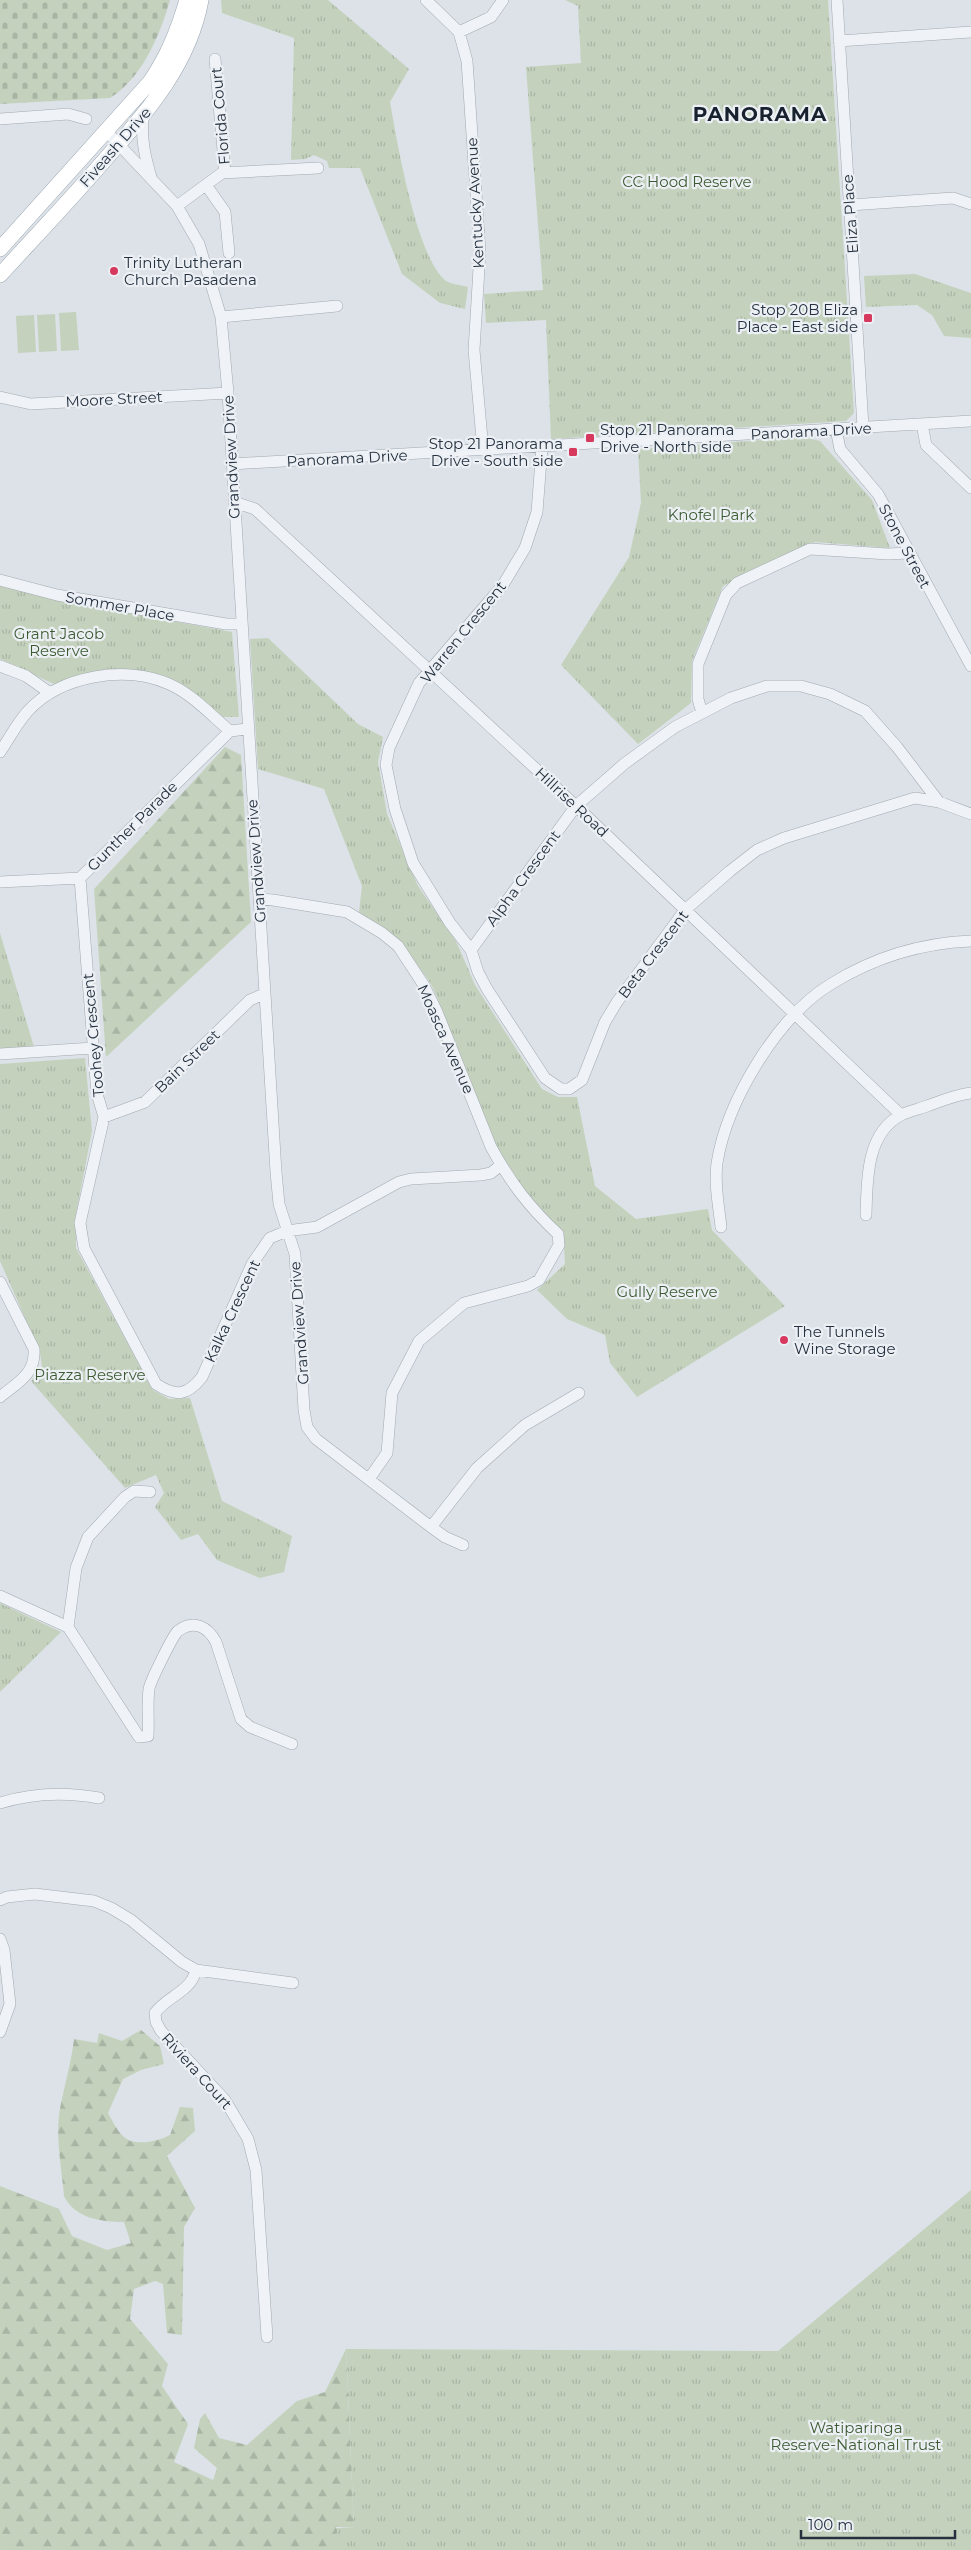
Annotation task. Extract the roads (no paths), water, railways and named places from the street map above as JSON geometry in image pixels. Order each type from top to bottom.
[{"type":"main road","name":"Fiveash Drive","points":[[0,249],[150,82],[165,60],[177,34],[187,0]]},
{"type":"main road","name":"Fiveash Drive","points":[[0,276],[143,118],[186,50],[201,0]]},
{"type":"street","name":"Kentucky Avenue","points":[[426,0],[451,22],[459,32],[463,41],[469,80],[480,252],[474,350],[483,450]]},
{"type":"street","points":[[459,32],[491,16],[503,0]]},
{"type":"street","name":"Eliza Place","points":[[837,0],[863,428]]},
{"type":"street","points":[[839,41],[971,32]]},
{"type":"street","name":"Florida Court","points":[[214,59],[225,174]]},
{"type":"street","points":[[1,120],[68,114],[86,119]]},
{"type":"street","points":[[143,118],[141,132],[152,179]]},
{"type":"street","name":"Grandview Drive","points":[[107,132],[177,206],[199,244],[221,317],[228,393],[247,729],[276,1172],[279,1204],[294,1254],[304,1410],[307,1427],[316,1439],[431,1527],[463,1546]]},
{"type":"street","name":"Florida Court","points":[[177,206],[225,174],[318,168]]},
{"type":"street","points":[[206,185],[225,212],[229,254]]},
{"type":"street","points":[[850,205],[953,198],[971,204]]},
{"type":"street","points":[[221,317],[337,306]]},
{"type":"street","name":"Moore Street","points":[[0,397],[31,404],[228,393]]},
{"type":"street","name":"Panorama Drive","points":[[232,464],[971,421]]},
{"type":"street","points":[[922,424],[926,445],[971,488]]},
{"type":"street","name":"Stone Street","points":[[836,429],[840,449],[878,494],[908,553],[971,666]]},
{"type":"street","name":"Warren Crescent","points":[[542,447],[536,512],[525,548],[487,604],[419,684],[389,748],[386,765],[395,809],[413,863],[444,916],[471,950],[478,972],[487,989],[545,1078],[561,1089],[569,1090]]},
{"type":"street","name":"Hillrise Road","points":[[234,502],[255,509],[576,806],[901,1115]]},
{"type":"street","points":[[702,713],[698,699],[698,664],[726,595],[737,583],[810,549],[888,554],[908,553]]},
{"type":"street","name":"Sommer Place","points":[[0,580],[57,595],[226,624],[242,624]]},
{"type":"street","points":[[0,666],[26,676],[50,693]]},
{"type":"street","points":[[0,752],[28,711],[50,693],[99,676],[136,675],[170,685],[199,704],[230,731],[247,729]]},
{"type":"street","name":"Alpha Crescent","points":[[471,950],[576,806],[624,764],[675,726],[731,698],[767,686],[801,686],[830,694],[865,710],[897,747],[939,802]]},
{"type":"street","name":"Gunther Parade","points":[[0,882],[80,878],[230,731]]},
{"type":"street","name":"Beta Crescent","points":[[569,1090],[582,1080],[587,1073],[605,1022],[617,1002],[685,910],[730,870],[757,850],[784,838],[915,798],[939,802],[971,814]]},
{"type":"street","name":"Toohey Crescent","points":[[80,878],[97,1094],[104,1117],[80,1223],[84,1248],[156,1384],[167,1391],[180,1394]]},
{"type":"street","name":"Moasca Avenue","points":[[259,900],[273,900],[347,912],[382,933],[398,946],[423,984],[437,1012],[491,1147],[519,1194],[558,1234],[559,1245],[539,1280],[528,1286],[464,1303],[419,1341],[392,1393],[387,1452],[369,1479]]},
{"type":"street","points":[[721,1228],[717,1196],[717,1165],[730,1114],[766,1050],[796,1014],[830,985],[867,966],[903,952],[941,942],[971,941]]},
{"type":"street","name":"Bain Street","points":[[104,1117],[145,1102],[250,1000],[264,994]]},
{"type":"street","points":[[0,1054],[93,1048]]},
{"type":"street","points":[[866,1215],[867,1188],[873,1148],[891,1123],[901,1115],[959,1094],[971,1093]]},
{"type":"street","points":[[287,1231],[317,1228],[399,1182],[411,1179],[482,1175],[491,1172],[501,1165]]},
{"type":"street","name":"Kalka Crescent","points":[[180,1394],[193,1388],[202,1377],[252,1264],[270,1238],[287,1231]]},
{"type":"street","points":[[0,1282],[34,1349],[35,1361],[28,1374],[0,1397]]},
{"type":"street","points":[[431,1527],[477,1468],[525,1426],[578,1393]]},
{"type":"street","points":[[68,1627],[76,1568],[88,1537],[125,1497],[134,1491],[150,1492]]},
{"type":"street","points":[[0,1596],[68,1627],[139,1737],[148,1736],[149,1688],[177,1631],[191,1625],[200,1625],[211,1631],[216,1642],[241,1719],[250,1727],[292,1744]]},
{"type":"street","points":[[0,1803],[42,1795],[74,1793],[99,1798]]},
{"type":"street","points":[[0,1900],[7,1897],[34,1894],[94,1901],[111,1908],[131,1920],[182,1962],[196,1970],[293,1983]]},
{"type":"street","points":[[0,1939],[4,1950],[10,2004],[0,2032]]},
{"type":"street","name":"Riviera Court","points":[[196,1970],[195,1977],[180,1993],[160,2005],[155,2013],[156,2022],[161,2032],[225,2100],[248,2139],[256,2170],[267,2338]]},
{"type":"place","name":"Trinity Lutheran Church Pasadena","points":[[114,271]]},
{"type":"place","name":"Stop 20B Eliza Place - East side","points":[[868,318]]},
{"type":"place","name":"Stop 21 Panorama Drive - North side","points":[[590,438]]},
{"type":"place","name":"Stop 21 Panorama Drive - South side","points":[[573,452]]},
{"type":"place","name":"The Tunnels Wine Storage","points":[[784,1340]]},
{"type":"district","name":"PANORAMA","points":[[760,114]]},
{"type":"park label","name":"CC Hood Reserve","points":[[687,181]]},
{"type":"park label","name":"Knofel Park","points":[[711,514]]},
{"type":"park label","name":"Grant Jacob Reserve","points":[[59,642]]},
{"type":"park label","name":"Gully Reserve","points":[[667,1291]]},
{"type":"park label","name":"Piazza Reserve","points":[[90,1374]]},
{"type":"park label","name":"Watiparinga Reserve-National Trust","points":[[856,2436]]}]
